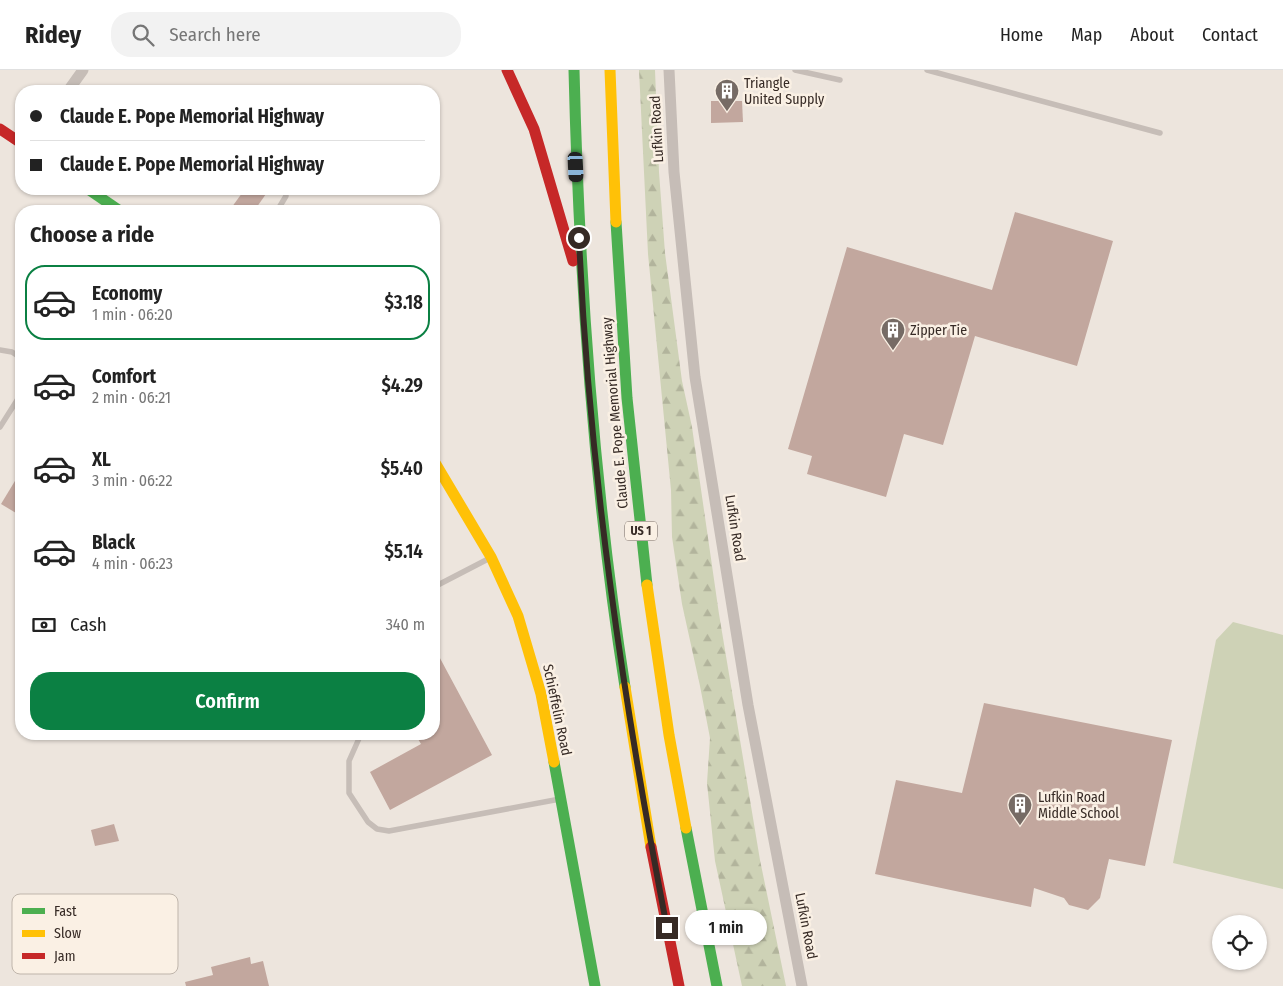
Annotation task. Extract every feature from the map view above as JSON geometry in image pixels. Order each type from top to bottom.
[{"type":"main road","points":[[507,70],[534,129],[582,292]]},
{"type":"main road","name":"Claude E. Pope Memorial Highway","points":[[574,70],[582,292],[587,366],[604,531],[624,684],[646,816],[679,986]]},
{"type":"main road","name":"Claude E. Pope Memorial Highway","points":[[610,70],[618,271],[631,445],[646,572],[669,734],[688,843],[717,986]]},
{"type":"main road","points":[[0,129],[15,139]]},
{"type":"main road","points":[[97,195],[111,205]]},
{"type":"main road","name":"Schieffelin Road","points":[[440,469],[491,557],[518,616],[541,694],[595,986]]},
{"type":"street","points":[[72,85],[83,70]]},
{"type":"street","name":"Lufkin Road","points":[[669,70],[674,172],[695,377],[748,705],[802,986]]},
{"type":"lane","points":[[794,70],[840,80]]},
{"type":"lane","points":[[927,70],[1160,133]]},
{"type":"lane","points":[[0,350],[15,354]]},
{"type":"lane","points":[[1,423],[15,403]]},
{"type":"lane","points":[[440,584],[491,557]]},
{"type":"lane","points":[[358,740],[349,761],[349,793],[368,822],[377,829],[389,831],[560,799]]},
{"type":"green space","points":[[639,70],[655,70],[659,172],[665,253],[682,381],[692,427],[719,614],[760,860],[786,986],[742,986],[715,861],[707,783],[710,738],[682,604],[672,537],[671,490],[648,254]]},
{"type":"green space","points":[[1233,622],[1283,635],[1283,889],[1173,863],[1216,640]]},
{"type":"building","name":"Triangle United Supply","points":[[711,101],[742,101],[743,122],[711,123]]},
{"type":"building","points":[[241,195],[265,195],[258,205],[233,205]]},
{"type":"building","name":"Zipper Tie","points":[[1015,212],[1113,241],[1077,366],[975,336],[943,445],[904,434],[886,497],[807,474],[812,456],[788,449],[847,247],[992,290]]},
{"type":"building","points":[[15,481],[15,512],[1,504]]},
{"type":"building","points":[[440,658],[492,755],[390,810],[370,772],[421,744],[419,740],[440,740]]},
{"type":"building","name":"Lufkin Road Middle School","points":[[984,703],[1172,740],[1145,866],[1109,859],[1100,898],[1088,910],[1069,905],[1064,898],[1034,888],[1031,907],[875,874],[896,780],[962,793]]},
{"type":"building","points":[[114,824],[119,841],[95,846],[91,830]]},
{"type":"building","points":[[250,957],[251,964],[263,961],[269,986],[186,986],[185,982],[213,975],[211,967]]},
{"type":"traffic: fast","points":[[574,70],[576,147],[589,379],[604,534],[625,687]]},
{"type":"traffic: fast","points":[[97,195],[111,205]]},
{"type":"traffic: fast","points":[[616,222],[627,398],[647,585]]},
{"type":"traffic: fast","points":[[554,762],[595,986]]},
{"type":"traffic: fast","points":[[686,828],[717,986]]},
{"type":"traffic: slow","points":[[610,70],[616,222]]},
{"type":"traffic: slow","points":[[440,471],[491,557],[518,616],[541,694],[554,762]]},
{"type":"traffic: slow","points":[[647,585],[669,735],[686,828]]},
{"type":"traffic: slow","points":[[625,687],[651,847]]},
{"type":"traffic: jam","points":[[507,70],[534,129],[573,261]]},
{"type":"traffic: jam","points":[[0,129],[15,139]]},
{"type":"traffic: jam","points":[[651,847],[679,986]]},
{"type":"place","name":"Triangle United Supply","points":[[727,112]]},
{"type":"place","name":"Zipper Tie","points":[[893,351]]},
{"type":"place","name":"Lufkin Road Middle School","points":[[1020,826]]},
{"type":"route","points":[[579,238],[587,366],[610,579],[625,693],[667,928]]}]
